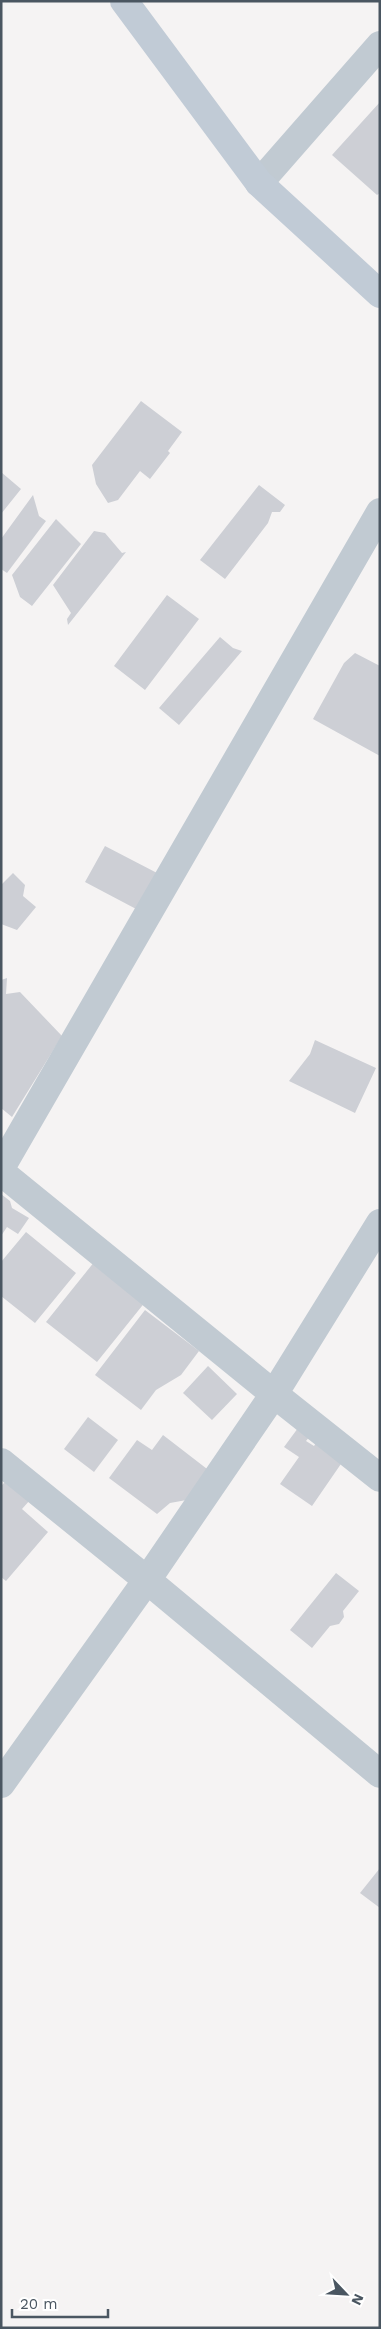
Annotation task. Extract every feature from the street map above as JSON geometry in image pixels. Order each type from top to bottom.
[{"type":"street","points":[[124,1],[259,183],[380,294]]},
{"type":"street","points":[[259,183],[380,45]]},
{"type":"street","points":[[1,1168],[380,512]]},
{"type":"street","points":[[1,1172],[380,1478]]},
{"type":"street","points":[[1,1784],[148,1580],[274,1394],[380,1223]]},
{"type":"street","points":[[1,1462],[148,1580],[380,1774]]},
{"type":"building","points":[[380,102],[380,193],[377,195],[332,155]]},
{"type":"building","points":[[141,401],[182,432],[168,451],[170,453],[150,479],[140,471],[118,500],[108,503],[96,484],[92,465]]},
{"type":"building","points":[[1,472],[21,489],[1,514]]},
{"type":"building","points":[[259,485],[285,505],[280,512],[272,512],[268,523],[225,579],[200,560]]},
{"type":"building","points":[[33,495],[39,516],[46,521],[7,573],[1,569],[1,539]]},
{"type":"building","points":[[56,519],[81,544],[32,606],[20,597],[12,575]]},
{"type":"building","points":[[94,531],[105,533],[122,553],[126,552],[68,625],[67,619],[71,613],[53,585]]},
{"type":"building","points":[[167,595],[199,619],[145,690],[114,666]]},
{"type":"building","points":[[220,637],[233,648],[242,651],[179,725],[159,708]]},
{"type":"building","points":[[355,653],[380,666],[380,756],[313,719],[344,663]]},
{"type":"building","points":[[105,846],[157,873],[138,910],[85,882]]},
{"type":"building","points":[[13,873],[25,885],[23,896],[36,907],[17,930],[1,924],[1,885]]},
{"type":"building","points":[[7,978],[6,994],[20,992],[62,1036],[12,1117],[1,1108],[1,980]]},
{"type":"building","points":[[315,1040],[376,1068],[355,1113],[289,1081],[310,1054]]},
{"type":"building","points":[[1,1194],[10,1201],[12,1208],[29,1218],[18,1234],[7,1227],[1,1236]]},
{"type":"building","points":[[26,1232],[76,1273],[35,1323],[1,1296],[1,1262]]},
{"type":"building","points":[[99,1256],[150,1296],[97,1362],[46,1322]]},
{"type":"building","points":[[145,1310],[199,1351],[181,1375],[156,1390],[141,1410],[95,1375]]},
{"type":"building","points":[[208,1366],[237,1394],[212,1420],[183,1393]]},
{"type":"building","points":[[88,1417],[118,1440],[94,1472],[64,1449]]},
{"type":"building","points":[[298,1428],[310,1436],[306,1441],[314,1446],[316,1443],[343,1461],[312,1506],[280,1484],[299,1457],[284,1447]]},
{"type":"building","points":[[163,1435],[211,1472],[192,1499],[170,1503],[157,1514],[109,1478],[137,1440],[152,1450]]},
{"type":"building","points":[[7,1480],[30,1500],[22,1509],[48,1532],[6,1581],[1,1577],[1,1486]]},
{"type":"building","points":[[336,1573],[359,1591],[343,1611],[344,1617],[339,1624],[330,1626],[312,1648],[290,1630]]},
{"type":"building","points":[[380,1868],[380,1908],[360,1893]]}]
